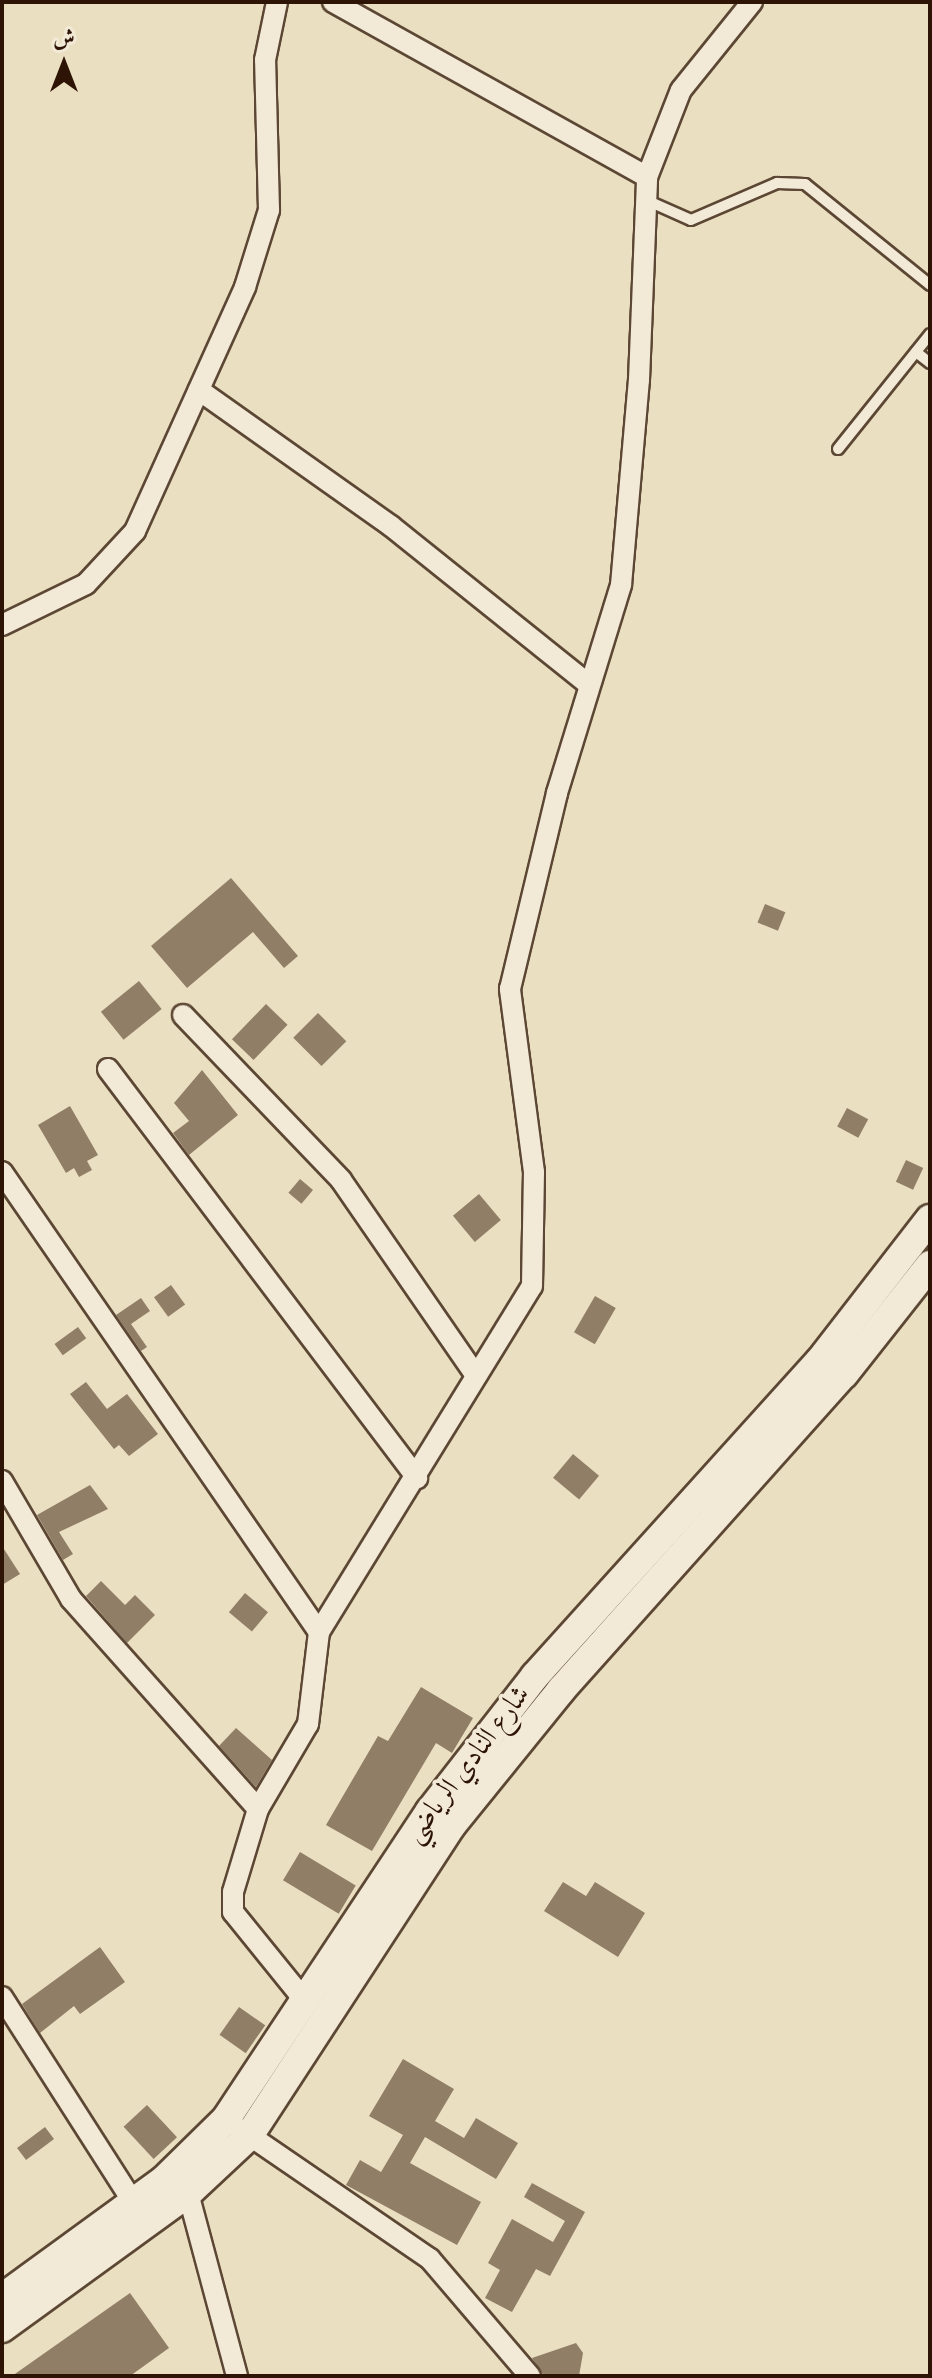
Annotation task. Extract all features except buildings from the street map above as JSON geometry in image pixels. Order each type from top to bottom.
[{"type":"main road","name":"شارع النادي الرياضي","points":[[2,2298],[133,2202],[226,2119],[305,2001],[441,1818],[819,1362],[930,1219]]},
{"type":"main road","name":"شارع النادي الرياضي","points":[[582,1645],[844,1374],[930,1265]]},
{"type":"main road","name":"شارع النادي الرياضي","points":[[2,2328],[188,2193],[249,2136],[441,1818]]},
{"type":"street","points":[[2,625],[86,584],[113,560],[135,531],[199,390],[261,246],[269,210],[265,60],[277,2]]},
{"type":"street","points":[[333,2],[647,177]]},
{"type":"street","points":[[305,2001],[233,1912],[237,1872],[258,1809],[308,1724],[319,1632],[350,1574],[417,1478],[532,1286],[535,1185],[510,989],[588,684],[621,585],[639,380],[647,177],[681,90],[752,2]]},
{"type":"street","points":[[199,390],[391,526],[588,684]]},
{"type":"street","points":[[183,1015],[341,1180],[476,1376]]},
{"type":"street","points":[[108,1069],[417,1478]]},
{"type":"street","points":[[2,1172],[319,1632]]},
{"type":"street","points":[[2,1481],[71,1599],[258,1809]]},
{"type":"street","points":[[2,1997],[133,2202]]},
{"type":"street","points":[[226,2119],[430,2259],[530,2376]]},
{"type":"street","points":[[188,2193],[237,2376]]},
{"type":"lane","points":[[646,200],[691,220],[777,183],[805,184],[930,285]]},
{"type":"lane","points":[[838,449],[930,334]]},
{"type":"lane","points":[[916,352],[930,363]]}]
